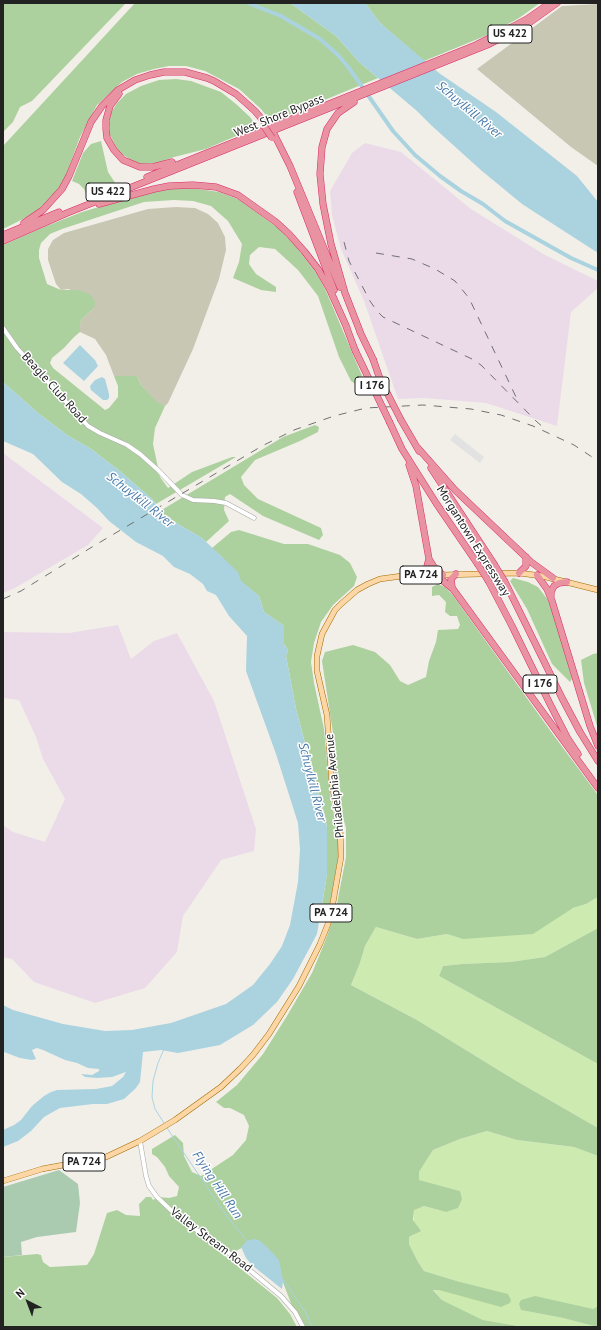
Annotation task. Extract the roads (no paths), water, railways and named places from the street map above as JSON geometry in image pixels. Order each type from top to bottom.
[{"type":"highway","name":"West Shore Bypass","points":[[3,235],[214,149],[397,81],[512,27],[550,3]]},
{"type":"highway","name":"West Shore Bypass","points":[[3,241],[67,213],[509,34],[557,3]]},
{"type":"highway","points":[[3,235],[34,217],[52,202],[67,180],[88,129],[97,112],[112,95],[135,80],[156,73],[186,72],[207,78],[222,85],[241,99],[273,136],[290,166],[360,334]]},
{"type":"highway","points":[[214,149],[159,166],[145,168],[135,166],[119,157],[109,142],[106,129],[108,110],[118,95],[136,83],[157,76],[185,75],[206,81],[226,91],[265,125]]},
{"type":"highway","points":[[360,334],[345,293],[331,244],[323,204],[320,164],[322,143],[329,125],[346,106],[361,94]]},
{"type":"highway","points":[[273,136],[290,174],[347,328]]},
{"type":"highway","points":[[67,213],[134,194],[169,186],[204,186],[230,192],[247,200],[276,222],[304,251],[318,269],[330,290],[347,328]]},
{"type":"highway","name":"Morgantown Expressway","points":[[347,328],[355,350],[402,449],[436,503],[478,563],[512,626],[568,739],[598,783]]},
{"type":"highway","name":"Morgantown Expressway","points":[[360,334],[373,359],[380,379],[417,447],[505,582],[562,698],[580,732],[598,761]]},
{"type":"highway","points":[[417,447],[455,490],[538,568],[553,578]]},
{"type":"highway","points":[[402,449],[415,481],[430,559],[434,568],[443,575]]},
{"type":"highway","points":[[519,573],[526,566],[526,557]]},
{"type":"highway","points":[[420,575],[426,570],[430,559]]},
{"type":"highway","points":[[452,587],[451,581],[456,574]]},
{"type":"highway","points":[[428,575],[442,580],[452,587],[598,788]]},
{"type":"highway","points":[[537,575],[547,589],[551,598],[590,726],[598,746]]},
{"type":"highway","points":[[551,598],[551,592],[554,586],[559,583],[567,582]]},
{"type":"main road","name":"Philadelphia Avenue","points":[[3,1182],[42,1169],[100,1159],[140,1141],[160,1130],[210,1095],[232,1077],[257,1050],[279,1018],[298,986],[320,944],[328,924],[341,857],[340,824],[332,785],[327,715],[317,663],[317,650],[322,634],[335,610],[341,604],[357,590],[380,579],[397,576],[519,573],[553,578],[598,590]]},
{"type":"street","name":"Beagle Club Road","points":[[3,328],[17,348],[88,426],[127,445],[140,454],[182,495],[193,500],[226,503],[254,518]]},
{"type":"street","name":"Valley Stream Road","points":[[140,1141],[148,1182],[157,1197],[177,1216],[229,1253],[273,1288],[291,1307],[300,1319],[303,1327]]},
{"type":"water","name":"Schuylkill River","points":[[290,3],[365,3],[380,23],[439,73],[496,112],[577,176],[598,202],[598,253],[522,204],[482,171],[417,111],[359,62],[336,36]]},
{"type":"water","points":[[80,345],[95,360],[98,366],[84,381],[63,363]]},
{"type":"water","points":[[102,377],[105,379],[109,394],[109,398],[107,400],[103,400],[91,390],[90,386],[95,380]]},
{"type":"water","name":"Schuylkill River","points":[[3,382],[38,413],[67,435],[91,449],[121,472],[152,499],[164,516],[202,538],[238,572],[241,581],[259,596],[264,612],[284,626],[284,644],[288,650],[286,656],[296,709],[327,827],[327,874],[317,934],[293,979],[277,1002],[253,1025],[220,1045],[178,1053],[161,1050],[143,1052],[140,1082],[124,1099],[107,1104],[60,1108],[44,1117],[31,1131],[18,1141],[3,1147],[3,1130],[21,1120],[32,1106],[44,1096],[57,1090],[96,1089],[112,1086],[123,1077],[126,1072],[112,1077],[85,1077],[81,1074],[92,1075],[99,1071],[99,1069],[88,1068],[37,1048],[32,1050],[36,1059],[32,1060],[20,1058],[4,1052],[3,1005],[13,1010],[63,1024],[105,1031],[132,1030],[171,1023],[226,1004],[253,985],[282,946],[290,925],[298,882],[300,849],[298,823],[276,754],[246,671],[247,636],[229,616],[216,595],[207,591],[203,584],[190,574],[174,567],[163,556],[136,542],[109,521],[81,494],[62,482],[33,454],[3,441]]},
{"type":"water","points":[[253,1239],[259,1240],[279,1260],[283,1281],[282,1289],[253,1266],[246,1258],[241,1247],[247,1241]]},
{"type":"waterway","points":[[248,3],[281,16],[320,39],[338,55],[349,68],[393,131],[415,155],[440,176],[483,204],[505,221],[571,258],[598,270]]},
{"type":"waterway","name":"Flying Hill Run","points":[[164,1049],[153,1081],[152,1097],[155,1109],[164,1123]]},
{"type":"waterway","name":"Flying Hill Run","points":[[167,1128],[226,1215],[247,1241]]},
{"type":"waterway","name":"Flying Hill Run","points":[[282,1278],[306,1313],[312,1327]]},
{"type":"railway","points":[[344,242],[349,261],[370,301],[383,317],[472,359],[481,365],[544,428]]},
{"type":"railway","points":[[376,253],[412,259],[435,269],[455,281],[469,298],[516,397]]},
{"type":"railway","points":[[3,599],[21,591],[262,446],[294,430],[334,416],[366,408],[423,405],[471,409],[501,415],[533,426],[574,445],[598,461]]}]
